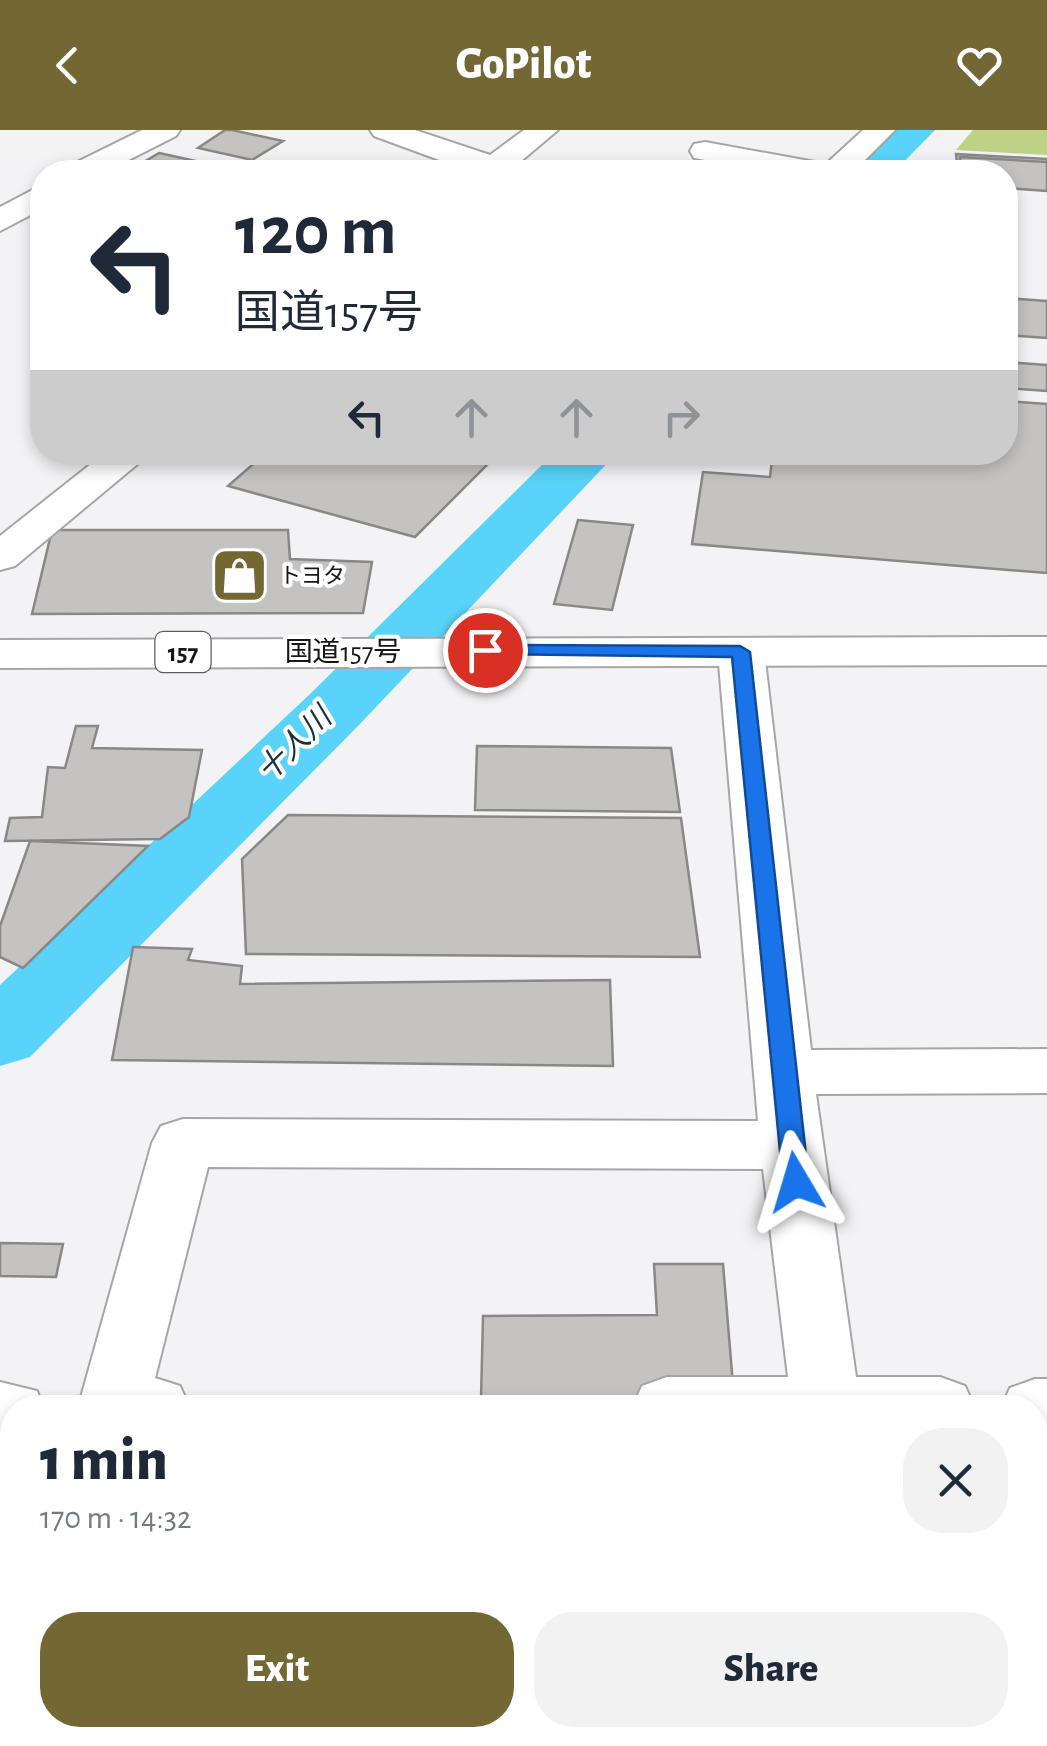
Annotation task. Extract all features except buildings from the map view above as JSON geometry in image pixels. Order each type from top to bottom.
[{"type":"main road","points":[[106,160],[165,130]]},
{"type":"main road","points":[[384,130],[470,160]]},
{"type":"main road","points":[[513,160],[543,130]]},
{"type":"main road","points":[[694,160],[728,130]]},
{"type":"main road","points":[[849,160],[880,130]]},
{"type":"main road","points":[[705,151],[755,160]]},
{"type":"main road","points":[[0,181],[30,190]]},
{"type":"main road","points":[[0,220],[30,201]]},
{"type":"main road","points":[[0,557],[116,465]]},
{"type":"main road","name":"国道157号","points":[[0,654],[1047,651]]},
{"type":"main road","points":[[740,652],[791,1144],[825,1395]]},
{"type":"main road","points":[[784,1072],[1047,1071]]},
{"type":"main road","points":[[116,1395],[183,1143],[791,1144]]},
{"type":"green space","points":[[973,130],[1047,130],[1047,155],[956,150]]},
{"type":"waterway","name":"十人川","points":[[881,160],[913,130]]},
{"type":"waterway","name":"十人川","points":[[0,1035],[334,710],[576,465]]},
{"type":"place","name":"トヨタ","points":[[240,575]]},
{"type":"route","points":[[485,650],[740,652],[796,1182]]}]
